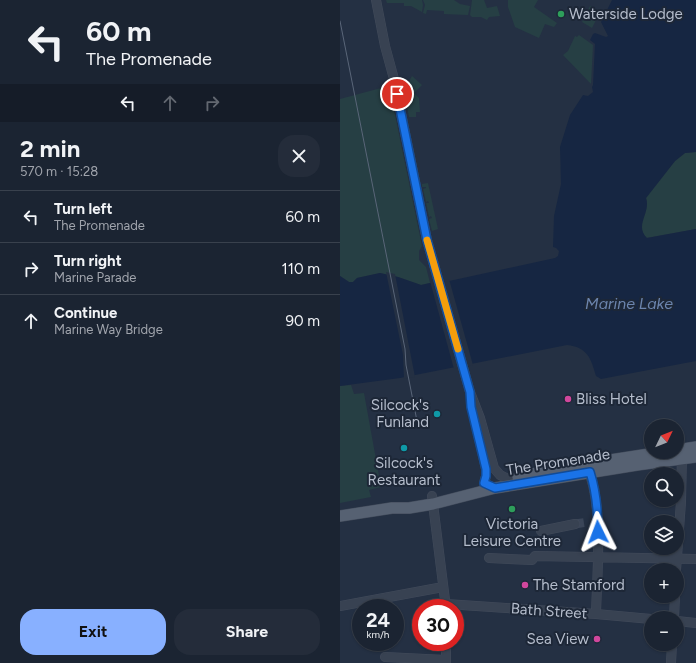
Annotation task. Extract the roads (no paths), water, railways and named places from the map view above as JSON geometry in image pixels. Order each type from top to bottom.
[{"type":"main road","name":"The Promenade","points":[[684,452],[696,447]]},
{"type":"main road","name":"The Promenade","points":[[684,454],[696,457]]},
{"type":"main road","name":"The Promenade","points":[[636,460],[644,458]]},
{"type":"main road","name":"The Promenade","points":[[340,516],[392,508],[408,501],[432,500],[490,486],[644,459]]},
{"type":"main road","name":"The Promenade","points":[[490,486],[508,479],[588,468]]},
{"type":"street","points":[[376,0],[427,240],[470,392],[480,418],[494,468],[500,475],[508,479]]},
{"type":"street","points":[[470,392],[471,407],[486,469],[486,476],[490,486]]},
{"type":"street","points":[[480,418],[480,430],[490,486]]},
{"type":"street","points":[[677,563],[681,459]]},
{"type":"street","points":[[588,468],[593,484],[598,520],[596,614]]},
{"type":"street","points":[[432,500],[445,599]]},
{"type":"street","points":[[588,522],[598,520]]},
{"type":"street","points":[[541,531],[575,524]]},
{"type":"street","points":[[489,558],[532,560],[535,556],[696,559]]},
{"type":"street","points":[[340,606],[443,587]]},
{"type":"street","name":"Bath Street","points":[[464,607],[596,614],[644,618]]},
{"type":"street","points":[[684,622],[696,623]]},
{"type":"street","points":[[386,656],[446,662],[446,651]]},
{"type":"street","points":[[671,663],[672,651]]},
{"type":"water","name":"Marine Lake","points":[[612,0],[696,0],[696,152],[685,153],[675,161],[646,198],[647,203],[642,228],[643,233],[647,238],[696,229],[696,361],[601,379],[596,376],[590,359],[584,351],[574,346],[567,345],[400,378],[340,386],[340,276],[349,282],[353,282],[357,278],[380,273],[398,277],[421,285],[440,283],[555,258],[558,256],[559,251],[553,247],[554,216],[561,184],[560,147],[570,115],[583,95],[588,96],[593,92],[592,87],[595,44],[590,40],[595,33],[606,37],[608,36],[601,22]]},
{"type":"tunnel","points":[[575,524],[588,522]]},
{"type":"tram line","points":[[340,21],[405,349],[406,365],[417,421]]},
{"type":"place","name":"Waterside Lodge","points":[[561,14]]},
{"type":"place","name":"Bliss Hotel","points":[[568,399]]},
{"type":"place","name":"Silcock's Funland","points":[[437,414]]},
{"type":"place","name":"Silcock's Restaurant","points":[[404,448]]},
{"type":"place","name":"Victoria Leisure Centre","points":[[512,509]]},
{"type":"place","name":"The Stamford","points":[[525,585]]},
{"type":"place","name":"Sea View","points":[[597,639]]}]
